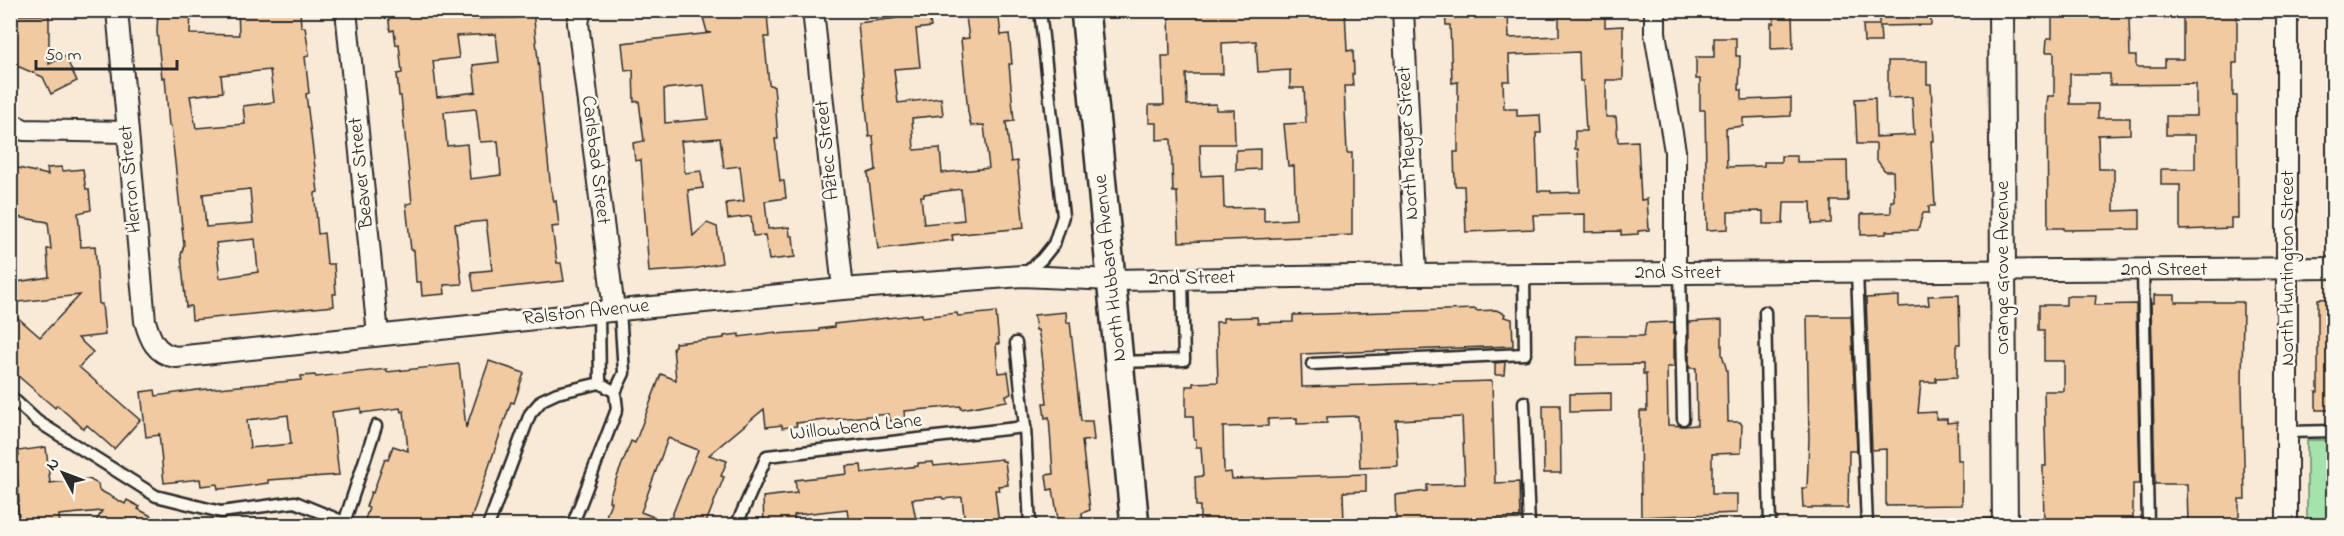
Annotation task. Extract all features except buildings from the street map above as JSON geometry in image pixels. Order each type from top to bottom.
[{"type":"main road","name":"North Hubbard Avenue","points":[[1085,10],[1135,525]]},
{"type":"street","name":"Herron Street","points":[[117,10],[144,310],[149,335],[154,345]]},
{"type":"street","name":"Beaver Street","points":[[346,10],[378,334]]},
{"type":"street","name":"Carlsbad Street","points":[[581,10],[578,23],[611,311]]},
{"type":"street","name":"Aztec Street","points":[[813,10],[843,289]]},
{"type":"street","name":"North Meyer Street","points":[[1403,10],[1416,275]]},
{"type":"street","points":[[1655,10],[1655,33],[1675,152],[1678,273]]},
{"type":"street","name":"Orange Grove Avenue","points":[[2001,10],[2005,525]]},
{"type":"street","name":"North Huntington Street","points":[[2287,10],[2287,525]]},
{"type":"street","points":[[10,123],[24,129],[127,132]]},
{"type":"street","name":"2nd Street","points":[[1022,276],[1113,280],[1416,275],[2334,268]]},
{"type":"street","name":"Ralston Avenue","points":[[154,345],[167,354],[180,357],[378,334],[611,311],[843,289],[1022,276]]},
{"type":"lane","points":[[1022,276],[1042,259],[1054,244],[1063,216],[1040,10]]},
{"type":"lane","points":[[2143,270],[2148,525]]},
{"type":"lane","points":[[1857,272],[1867,525]]},
{"type":"lane","points":[[1678,273],[1683,419]]},
{"type":"lane","points":[[1312,364],[1525,354],[1524,274]]},
{"type":"lane","points":[[1120,362],[1184,360],[1182,279]]},
{"type":"lane","points":[[600,382],[611,311]]},
{"type":"lane","points":[[572,525],[617,409],[615,392],[624,374],[611,311]]},
{"type":"lane","points":[[1766,312],[1770,525]]},
{"type":"lane","points":[[1016,343],[1025,427],[1030,525]]},
{"type":"lane","points":[[488,525],[530,414],[542,400],[600,382],[615,392]]},
{"type":"lane","points":[[10,413],[15,400],[38,422],[156,496],[221,512],[296,502],[343,524],[376,426]]},
{"type":"lane","points":[[1524,402],[1529,525]]},
{"type":"lane","name":"Willowbend Lane","points":[[736,525],[767,456],[1025,427]]},
{"type":"lane","points":[[2288,432],[2334,431]]},
{"type":"lane","points":[[1977,525],[2005,525]]},
{"type":"green space","points":[[2307,440],[2333,440],[2333,525],[2307,525]]}]
